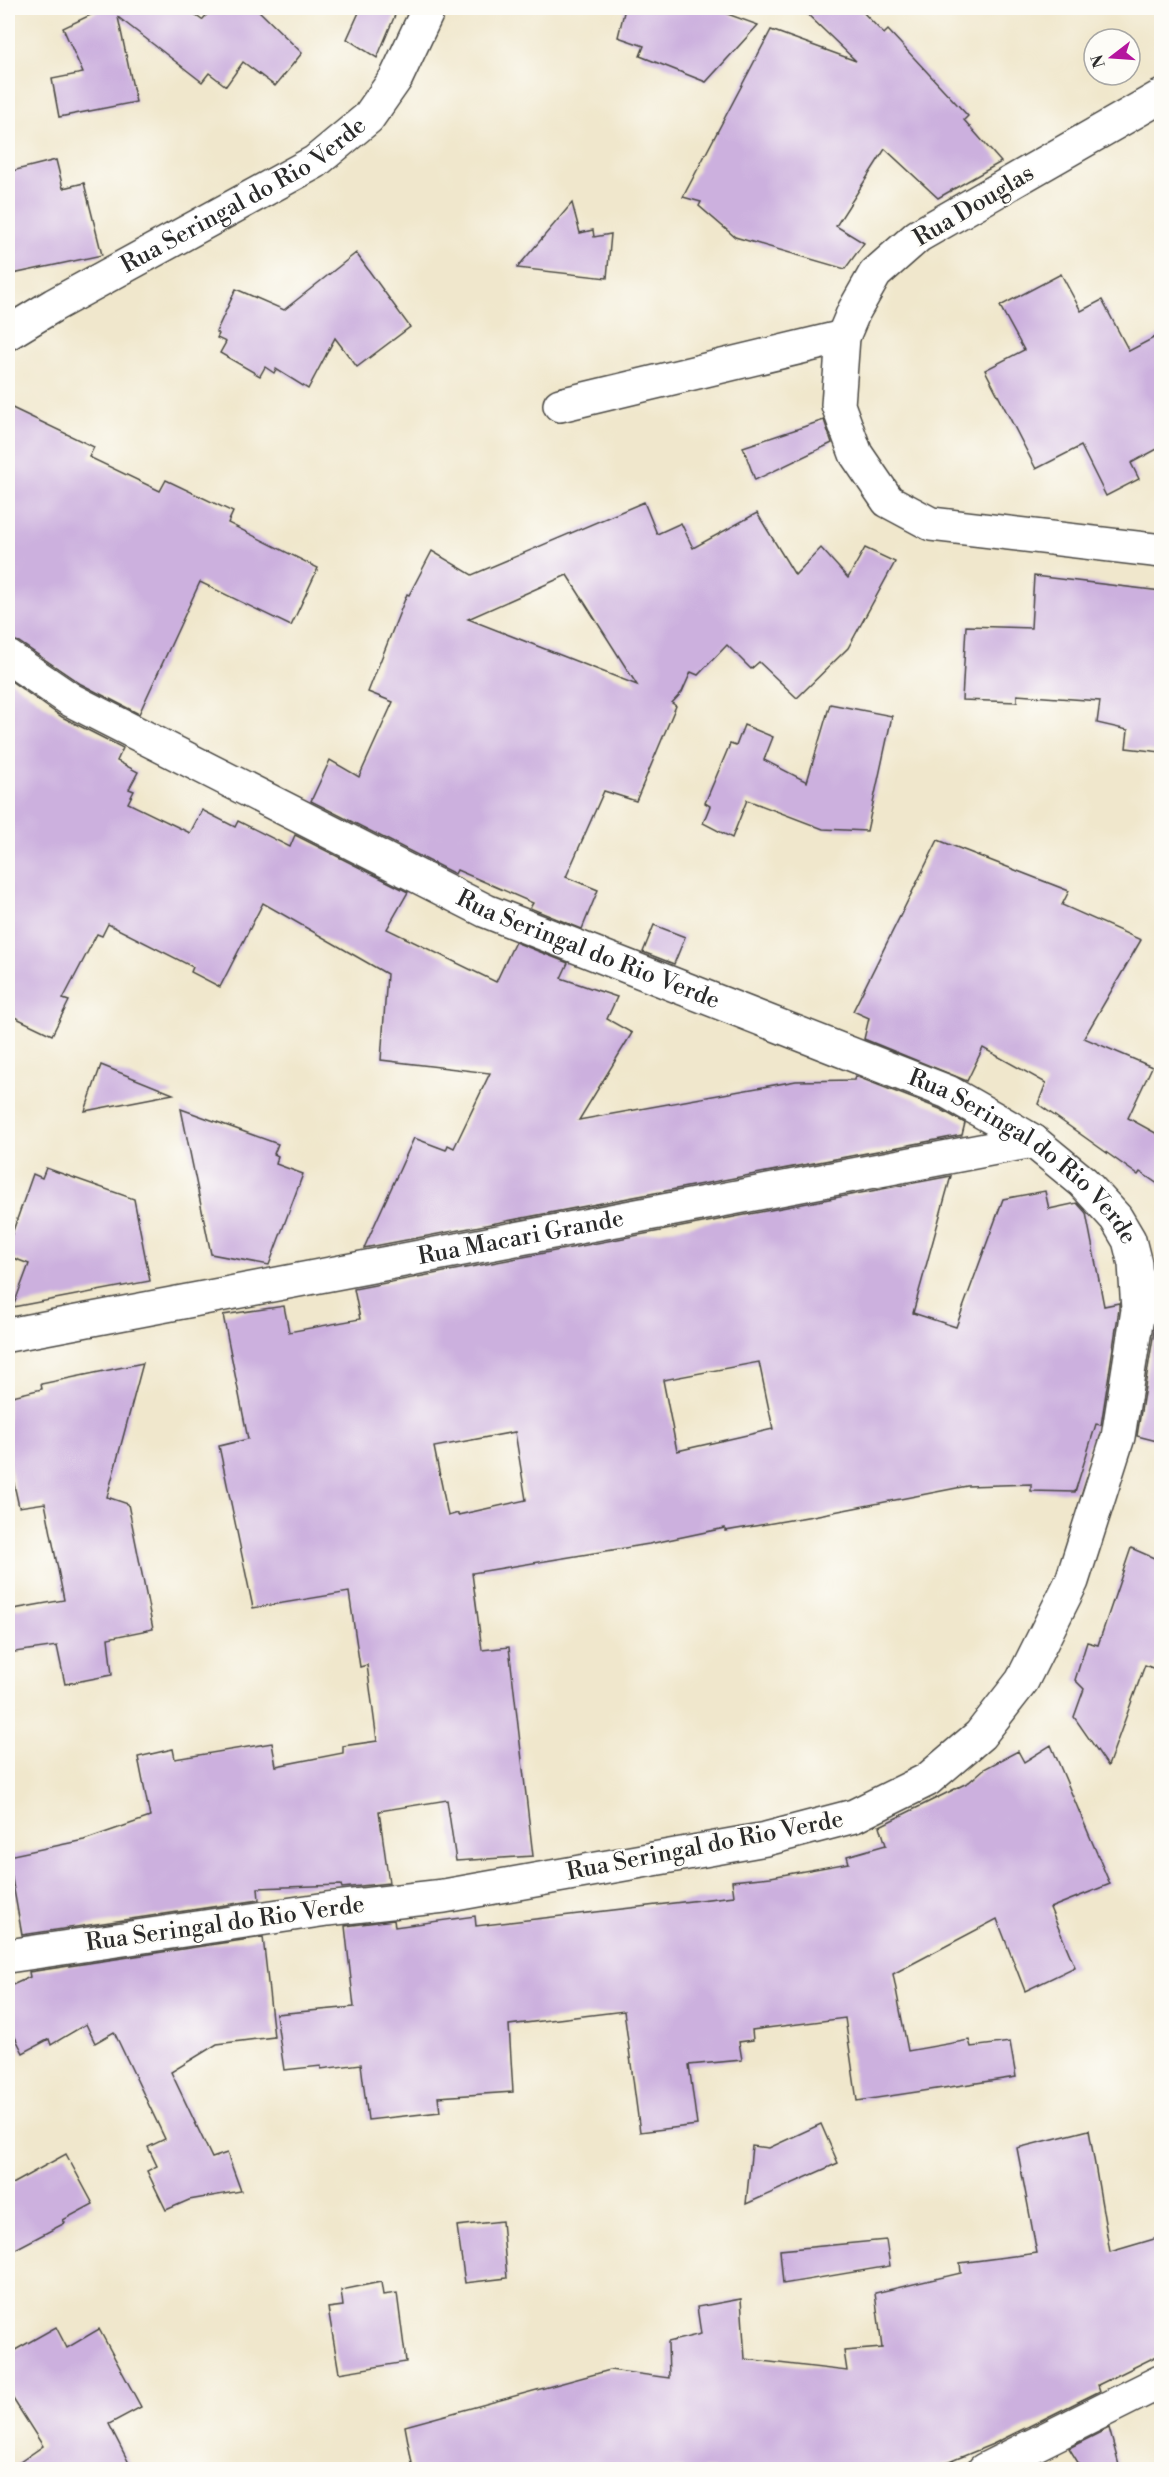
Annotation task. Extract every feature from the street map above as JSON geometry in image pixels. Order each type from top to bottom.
[{"type":"street","name":"Rua Seringal do Rio Verde","points":[[8,333],[54,305],[315,162],[369,118],[396,78],[429,8]]},
{"type":"street","name":"Rua Douglas","points":[[1161,96],[918,236],[875,274],[854,311],[843,337],[838,405],[856,454],[888,501],[931,524],[1161,550]]},
{"type":"street","points":[[560,405],[843,337]]},
{"type":"street","name":"Rua Seringal do Rio Verde","points":[[8,657],[71,700],[486,911],[948,1092],[1033,1141],[1083,1182],[1116,1218],[1129,1240],[1135,1264],[1138,1310],[1118,1437],[1072,1581],[1022,1682],[980,1735],[927,1780],[854,1816],[766,1839],[444,1896],[327,1909],[8,1956]]},
{"type":"street","name":"Rua Macari Grande","points":[[8,1335],[1033,1141]]},
{"type":"street","points":[[984,2469],[1161,2381]]},
{"type":"building","points":[[105,8],[185,8],[202,20],[213,8],[256,8],[302,53],[275,86],[243,62],[226,86],[209,73],[202,82],[118,17],[136,102],[59,117],[52,79],[83,73],[63,28]]},
{"type":"building","points":[[361,8],[398,8],[377,58],[347,39]]},
{"type":"building","points":[[625,8],[711,8],[758,25],[706,82],[640,56],[644,46],[618,37]]},
{"type":"building","points":[[801,8],[859,8],[884,34],[888,30],[968,116],[964,120],[1001,162],[938,198],[885,149],[836,226],[864,243],[845,269],[735,237],[699,206],[701,202],[683,197],[771,30],[856,61]]},
{"type":"building","points":[[56,160],[63,188],[84,183],[102,255],[8,275],[8,172]]},
{"type":"building","points":[[572,203],[580,233],[593,230],[594,237],[611,234],[607,278],[517,268]]},
{"type":"building","points":[[356,253],[410,327],[357,367],[335,338],[308,389],[276,369],[274,373],[265,367],[260,376],[220,353],[226,342],[217,338],[219,334],[216,332],[236,289],[284,310]]},
{"type":"building","points":[[1061,274],[1081,311],[1102,300],[1129,351],[1161,334],[1161,447],[1131,463],[1139,479],[1106,496],[1081,446],[1036,469],[985,370],[1024,350],[1000,306]]},
{"type":"building","points":[[8,406],[94,447],[89,457],[160,491],[166,480],[233,512],[228,523],[318,568],[291,626],[200,582],[139,714],[81,684],[19,642],[8,639]]},
{"type":"building","points":[[824,420],[832,443],[755,480],[743,447]]},
{"type":"building","points":[[644,502],[657,534],[681,523],[693,548],[757,513],[795,575],[821,548],[848,578],[865,548],[895,562],[848,648],[797,698],[759,662],[751,669],[727,645],[698,675],[691,672],[682,692],[672,703],[676,706],[636,801],[604,791],[566,877],[598,890],[582,929],[530,908],[533,903],[457,870],[455,874],[311,801],[330,760],[359,777],[393,702],[368,692],[407,594],[409,595],[432,551],[472,575]],"holes":[[[567,575],[637,685],[468,619]]]},
{"type":"building","points":[[1034,576],[1161,591],[1161,752],[1126,748],[1128,730],[1097,723],[1100,701],[1017,695],[1017,702],[962,700],[966,626],[1031,628]]},
{"type":"building","points":[[8,679],[62,717],[123,748],[117,761],[138,772],[129,789],[134,791],[128,803],[190,833],[202,810],[235,827],[238,821],[290,847],[295,835],[408,892],[387,929],[496,982],[515,942],[568,963],[561,978],[617,997],[607,1019],[632,1033],[579,1120],[796,1081],[854,1080],[855,1076],[940,1109],[965,1123],[962,1135],[364,1248],[414,1138],[446,1150],[448,1145],[454,1148],[490,1073],[381,1060],[387,974],[263,903],[220,987],[191,972],[193,967],[108,924],[102,936],[97,934],[63,999],[69,1001],[52,1035],[8,1014]]},
{"type":"building","points":[[830,704],[892,716],[867,831],[823,829],[747,800],[732,838],[703,823],[710,806],[705,803],[730,744],[736,746],[744,725],[773,737],[764,760],[807,782]]},
{"type":"building","points":[[938,840],[1069,891],[1062,905],[1141,940],[1084,1038],[1152,1067],[1128,1118],[1161,1136],[1161,1186],[1140,1172],[1138,1175],[1038,1104],[1046,1083],[983,1048],[967,1081],[864,1039],[869,1018],[853,1011]]},
{"type":"building","points":[[654,925],[685,937],[674,964],[643,952]]},
{"type":"building","points":[[101,1065],[173,1094],[85,1111]]},
{"type":"building","points":[[181,1109],[278,1144],[274,1154],[278,1156],[276,1164],[303,1174],[269,1265],[211,1254]]},
{"type":"building","points":[[46,1168],[134,1199],[150,1281],[13,1307],[29,1264],[8,1256],[8,1245],[33,1174],[42,1178]]},
{"type":"building","points":[[951,1176],[913,1313],[956,1327],[1003,1199],[1045,1191],[1049,1209],[1077,1203],[1086,1213],[1104,1306],[1119,1303],[1119,1309],[1101,1425],[1096,1424],[1075,1492],[1031,1491],[1031,1484],[967,1486],[813,1516],[725,1531],[725,1528],[649,1544],[472,1573],[482,1650],[509,1647],[533,1856],[456,1861],[447,1800],[379,1811],[389,1883],[342,1888],[341,1885],[258,1888],[259,1900],[22,1935],[8,1856],[84,1840],[150,1817],[138,1757],[173,1749],[175,1759],[272,1743],[276,1766],[343,1753],[343,1746],[377,1741],[367,1665],[360,1667],[349,1592],[253,1608],[219,1446],[248,1439],[223,1315],[284,1306],[289,1332],[360,1319],[354,1289]],"holes":[[[759,1362],[773,1429],[677,1451],[663,1380]],[[515,1432],[526,1500],[448,1516],[434,1447]]]},
{"type":"building","points":[[1156,1297],[1161,1297],[1161,1442],[1137,1436],[1157,1313]]},
{"type":"building","points":[[143,1363],[107,1497],[128,1504],[153,1629],[108,1638],[112,1675],[65,1684],[57,1646],[8,1653],[8,1610],[64,1600],[45,1503],[19,1507],[8,1457],[8,1397],[42,1389],[41,1384]]},
{"type":"building","points":[[1131,1548],[1161,1561],[1161,1650],[1155,1669],[1145,1665],[1108,1766],[1074,1717],[1084,1689],[1075,1680],[1087,1642],[1098,1645]]},
{"type":"building","points":[[1051,1745],[1110,1884],[1050,1908],[1075,1967],[1025,1991],[997,1919],[893,1974],[908,2051],[969,2040],[971,2047],[1010,2042],[1016,2077],[857,2101],[845,2018],[752,2030],[753,2040],[739,2042],[742,2060],[689,2065],[697,2125],[640,2132],[624,2011],[509,2025],[513,2092],[438,2097],[440,2112],[368,2120],[361,2064],[321,2069],[321,2066],[284,2070],[276,2014],[354,2007],[345,1926],[394,1920],[395,1927],[475,1916],[476,1926],[734,1896],[732,1881],[771,1877],[849,1863],[847,1856],[886,1845],[880,1826],[969,1782],[984,1769],[1018,1751],[1024,1762]]},
{"type":"building","points":[[263,1937],[274,2037],[217,2044],[171,2072],[212,2158],[227,2153],[241,2191],[189,2200],[166,2210],[147,2171],[157,2166],[148,2147],[165,2139],[114,2032],[95,2043],[86,2024],[51,2045],[49,2039],[23,2053],[8,2023],[8,1987],[30,1977],[29,1972]]},
{"type":"building","points":[[821,2124],[838,2163],[746,2204],[752,2146],[769,2148]]},
{"type":"building","points":[[1089,2130],[1110,2252],[1161,2237],[1161,2354],[1098,2385],[1100,2391],[993,2444],[932,2469],[611,2469],[611,2464],[562,2469],[413,2469],[405,2426],[610,2370],[669,2378],[668,2342],[701,2334],[697,2307],[741,2299],[745,2359],[847,2371],[844,2351],[882,2348],[875,2293],[961,2273],[960,2263],[1037,2253],[1017,2148]]},
{"type":"building","points":[[66,2154],[93,2204],[63,2220],[65,2223],[8,2253],[8,2186]]},
{"type":"building","points":[[502,2221],[507,2278],[465,2283],[457,2226]]},
{"type":"building","points":[[886,2240],[890,2266],[783,2284],[780,2250]]},
{"type":"building","points":[[381,2282],[383,2295],[397,2293],[406,2362],[339,2373],[328,2308],[343,2306],[341,2290]]},
{"type":"building","points":[[56,2327],[67,2348],[99,2329],[141,2407],[109,2424],[132,2469],[10,2469],[43,2446],[8,2391],[8,2354]]},
{"type":"building","points":[[1109,2428],[1120,2469],[1082,2469],[1069,2448]]}]
